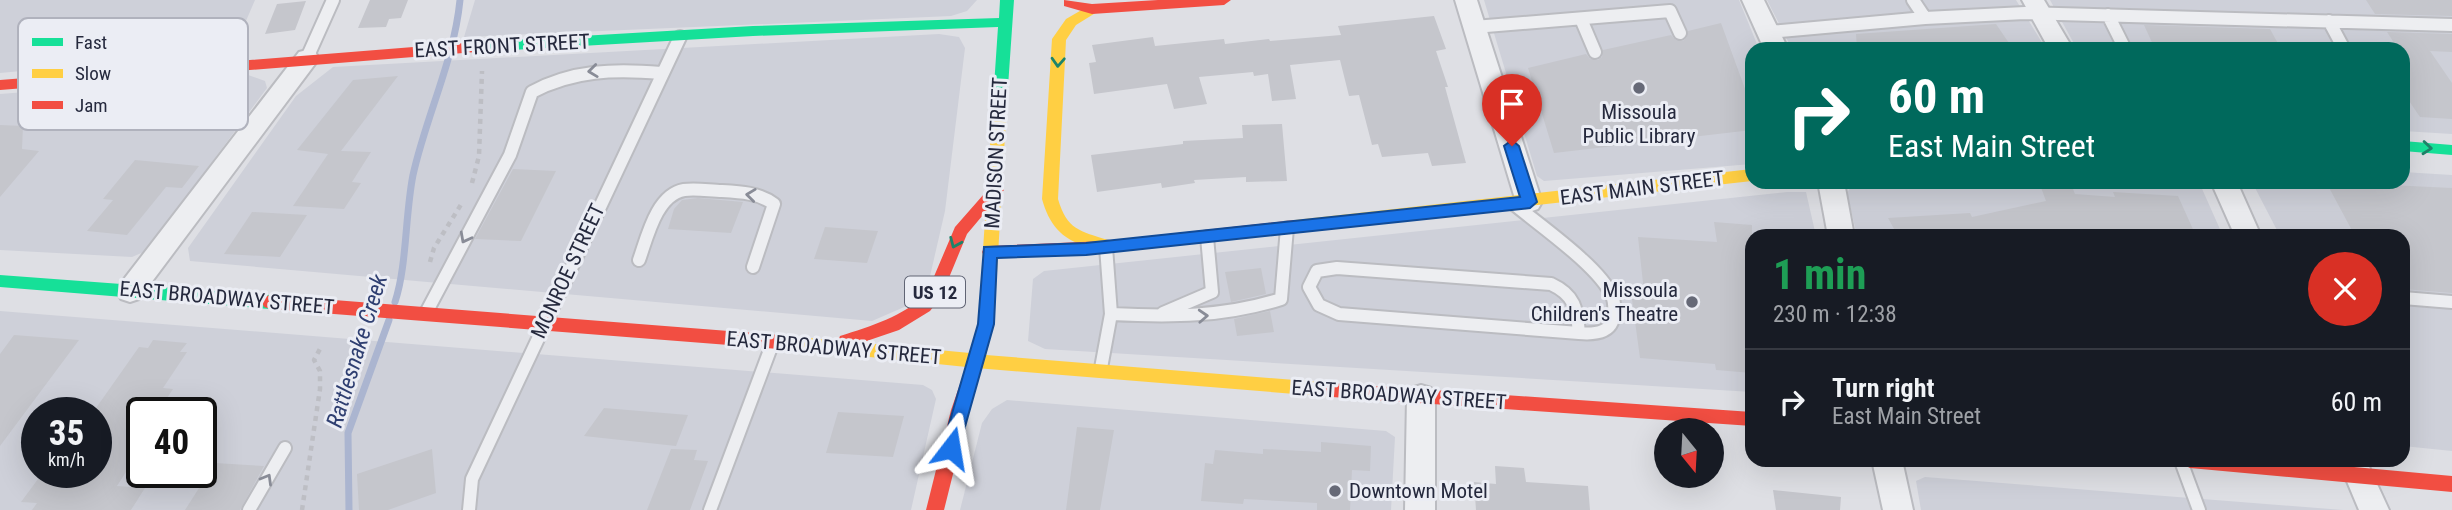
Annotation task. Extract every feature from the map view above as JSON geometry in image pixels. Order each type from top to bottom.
[{"type":"main road","name":"MADISON STREET","points":[[935,510],[960,410],[986,324],[1007,0]]},
{"type":"main road","points":[[1058,0],[1092,5],[1224,0]]},
{"type":"main road","points":[[1092,5],[1063,30],[1059,39],[1050,200],[1056,221],[1066,232],[1085,241],[1114,246]]},
{"type":"main road","name":"EAST FRONT STREET","points":[[248,63],[478,47],[1005,22]]},
{"type":"main road","name":"EAST FRONT STREET","points":[[0,85],[18,83]]},
{"type":"main road","points":[[2410,147],[2452,150]]},
{"type":"main road","name":"EAST MAIN STREET","points":[[990,252],[1045,252],[1207,237],[1745,176]]},
{"type":"main road","name":"US 12","points":[[831,346],[906,321],[924,307],[933,297],[960,231],[996,190]]},
{"type":"main road","name":"EAST BROADWAY STREET","points":[[0,281],[831,346],[1100,372],[1745,419]]},
{"type":"main road","points":[[2331,467],[2356,468],[2452,484]]},
{"type":"street","points":[[1466,0],[1522,203]]},
{"type":"street","points":[[1753,0],[1773,41]]},
{"type":"street","points":[[2036,6],[2057,42]]},
{"type":"street","points":[[130,291],[307,58]]},
{"type":"street","points":[[1832,189],[1841,229]]},
{"type":"street","points":[[2227,189],[2245,229]]},
{"type":"street","points":[[1420,510],[1421,397]]},
{"type":"street","points":[[1889,467],[1898,510]]},
{"type":"street","points":[[2356,468],[2374,510]]},
{"type":"lane","points":[[307,58],[333,0]]},
{"type":"lane","points":[[1913,0],[1925,18]]},
{"type":"lane","points":[[1773,41],[1925,18],[2036,6],[2108,15],[2452,25]]},
{"type":"lane","points":[[1474,27],[1670,11],[1680,33]]},
{"type":"lane","points":[[2108,15],[2122,42]]},
{"type":"lane","points":[[1581,19],[1595,52]]},
{"type":"lane","points":[[2329,21],[2340,42]]},
{"type":"lane","name":"MONROE STREET","points":[[469,510],[472,479],[680,37]]},
{"type":"lane","points":[[425,314],[510,155],[532,92],[558,78],[576,74],[606,70],[661,73]]},
{"type":"lane","points":[[639,260],[660,209],[675,193],[684,190],[756,195],[769,199],[774,204],[753,267]]},
{"type":"lane","points":[[1522,203],[1613,296],[1615,318],[1610,328],[1600,333],[1579,334],[1339,314],[1321,309],[1313,300],[1309,287],[1317,271],[1338,268],[1551,284],[1566,289],[1577,302],[1579,334]]},
{"type":"lane","points":[[1111,314],[1205,317],[1233,314],[1281,299],[1287,228]]},
{"type":"lane","points":[[1156,316],[1212,292],[1207,237]]},
{"type":"lane","points":[[1100,372],[1111,314],[1114,246]]},
{"type":"lane","points":[[2410,299],[2452,302]]},
{"type":"lane","points":[[710,510],[773,342]]},
{"type":"lane","points":[[249,510],[285,448]]},
{"type":"lane","points":[[2183,467],[2199,510]]},
{"type":"path","points":[[470,188],[478,170],[481,149],[480,81],[484,64],[478,47]]},
{"type":"path","points":[[429,270],[434,247],[466,197]]},
{"type":"path","points":[[302,510],[320,389],[320,371],[314,360],[321,347]]},
{"type":"shaded area","points":[[0,0],[255,0],[247,18],[18,18],[18,71],[0,73]]},
{"type":"shaded area","points":[[475,0],[977,0],[967,11],[951,16],[464,37]]},
{"type":"shaded area","points":[[1484,0],[1739,0],[1756,42],[1745,42],[1745,165],[1544,181],[1537,176]]},
{"type":"shaded area","points":[[1767,0],[2016,0],[2042,42],[1788,42]]},
{"type":"shaded area","points":[[2050,0],[2452,0],[2452,134],[2410,131],[2410,42],[2073,42]]},
{"type":"shaded area","points":[[939,34],[959,37],[965,48],[945,211],[925,298],[872,321],[190,261],[188,248],[296,96],[333,67]]},
{"type":"shaded area","points":[[248,75],[265,81],[267,88],[248,114]]},
{"type":"shaded area","points":[[18,93],[18,130],[236,130],[146,251],[132,257],[0,250],[0,94]]},
{"type":"shaded area","points":[[2410,172],[2452,175],[2452,451],[2410,447],[2410,229],[2276,229],[2256,189],[2410,189]]},
{"type":"shaded area","points":[[1850,189],[2202,189],[2220,229],[1855,229],[1847,193]]},
{"type":"shaded area","points":[[1787,192],[1806,192],[1814,229],[1745,229],[1745,392],[1045,349],[1028,341],[1033,279],[1044,271]]},
{"type":"shaded area","points":[[0,311],[923,385],[932,390],[936,399],[911,510],[0,510]]},
{"type":"shaded area","points":[[1007,400],[1386,431],[1395,437],[1391,510],[960,510],[982,423],[992,409]]},
{"type":"shaded area","points":[[1925,477],[2343,510],[1921,510],[1916,481]]},
{"type":"building","points":[[370,0],[408,0],[401,18],[389,19],[386,27],[358,28]]},
{"type":"building","points":[[2366,0],[2452,0],[2452,16],[2375,14]]},
{"type":"building","points":[[306,1],[295,30],[265,34],[277,4]]},
{"type":"building","points":[[1434,16],[1446,49],[1436,51],[1448,87],[1445,87],[1466,163],[1432,166],[1428,153],[1382,157],[1378,144],[1372,145],[1359,95],[1349,96],[1340,60],[1290,65],[1296,99],[1272,101],[1268,74],[1254,76],[1253,72],[1199,77],[1207,104],[1174,109],[1167,84],[1094,94],[1089,63],[1096,62],[1092,45],[1153,37],[1155,46],[1224,39],[1225,44],[1341,35],[1338,26]]},
{"type":"building","name":"Missoula Public Library","points":[[1721,23],[1745,89],[1745,131],[1554,153],[1528,68],[1586,54],[1590,59],[1598,60],[1602,57],[1603,50],[1671,35],[1676,40],[1683,41],[1688,31]]},
{"type":"building","points":[[1996,24],[2008,42],[1857,42],[1856,34]]},
{"type":"building","points":[[2144,25],[2270,29],[2277,42],[2152,42]]},
{"type":"building","points":[[2387,32],[2452,34],[2452,52],[2430,51],[2452,83],[2452,119],[2420,117],[2410,102],[2410,42],[2393,42]]},
{"type":"building","points":[[398,76],[341,151],[371,152],[352,182],[361,183],[344,209],[293,206],[328,154],[297,150],[353,80]]},
{"type":"building","points":[[1282,124],[1287,181],[1246,182],[1246,177],[1194,180],[1195,183],[1162,188],[1161,183],[1097,192],[1091,155],[1183,144],[1183,141],[1243,138],[1242,125]]},
{"type":"building","points":[[0,125],[18,126],[18,130],[23,130],[22,149],[39,151],[0,197]]},
{"type":"building","points":[[135,160],[199,166],[182,188],[166,187],[127,235],[87,231],[113,200],[103,199]]},
{"type":"building","points":[[513,169],[556,171],[521,241],[475,239]]},
{"type":"building","points":[[2410,186],[2452,188],[2452,293],[2410,290],[2410,229],[2351,229],[2330,189],[2410,189]]},
{"type":"building","points":[[2042,189],[2073,189],[2075,194],[2115,197],[2113,192],[2178,196],[2193,229],[1894,229],[1888,218],[1970,213],[1972,217],[2046,201]]},
{"type":"building","points":[[698,198],[743,202],[731,233],[668,229],[674,209],[682,200]]},
{"type":"building","points":[[252,212],[307,215],[280,257],[224,254]]},
{"type":"building","name":"Missoula Children's Theatre","points":[[1714,222],[1752,225],[1752,229],[1745,229],[1745,372],[1716,370],[1715,364],[1640,358],[1631,292],[1644,292],[1638,237],[1717,242]]},
{"type":"building","points":[[825,227],[878,231],[867,263],[814,259]]},
{"type":"building","points":[[1261,268],[1266,294],[1231,302],[1225,272]]},
{"type":"building","points":[[1270,311],[1274,332],[1237,336],[1234,319]]},
{"type":"building","points":[[14,335],[79,340],[37,397],[21,397],[21,418],[0,446],[0,354]]},
{"type":"building","points":[[153,340],[187,343],[180,352],[187,352],[163,388],[173,389],[168,397],[126,397],[126,472],[117,486],[145,488],[131,510],[32,510],[37,503],[21,502],[31,488],[112,488],[112,397],[104,397],[139,347],[148,348]]},
{"type":"building","points":[[604,408],[688,415],[676,446],[584,436]]},
{"type":"building","points":[[838,412],[904,416],[893,457],[826,453]]},
{"type":"building","points":[[1077,427],[1114,430],[1100,510],[1066,510]]},
{"type":"building","points":[[1321,442],[1371,446],[1370,471],[1352,470],[1350,510],[1317,510],[1317,503],[1244,499],[1243,504],[1201,501],[1205,463],[1213,464],[1215,450],[1263,454],[1263,449],[1321,452]]},
{"type":"building","points":[[432,449],[436,493],[388,510],[359,510],[357,474]]},
{"type":"building","points":[[671,449],[697,450],[694,460],[708,461],[690,510],[647,510]]},
{"type":"building","points":[[217,463],[264,466],[240,510],[185,510],[199,488],[217,488]]},
{"type":"building","points":[[1495,466],[1524,468],[1526,482],[1588,486],[1590,510],[1476,510],[1474,482],[1496,484]]},
{"type":"building","points":[[1773,490],[1841,497],[1840,510],[1776,510]]},
{"type":"waterway","name":"Rattlesnake Creek","points":[[395,302],[402,273],[413,175],[452,45],[460,0]]},
{"type":"waterway","name":"Rattlesnake Creek","points":[[349,510],[348,433],[389,320]]},
{"type":"traffic: fast","points":[[1000,101],[1007,0]]},
{"type":"traffic: fast","points":[[476,47],[753,31],[1005,22]]},
{"type":"traffic: fast","points":[[2410,147],[2452,150]]},
{"type":"traffic: fast","points":[[0,281],[270,302]]},
{"type":"traffic: slow","points":[[1092,9],[1071,22],[1059,39],[1050,199],[1057,218],[1067,231],[1082,239],[1102,244]]},
{"type":"traffic: slow","points":[[779,342],[976,361],[986,324],[1000,101]]},
{"type":"traffic: slow","points":[[1295,226],[1745,176]]},
{"type":"traffic: slow","points":[[976,361],[1332,390]]},
{"type":"traffic: jam","points":[[1069,3],[1092,9],[1224,0]]},
{"type":"traffic: jam","points":[[248,65],[476,47]]},
{"type":"traffic: jam","points":[[0,85],[18,84]]},
{"type":"traffic: jam","points":[[846,341],[893,325],[924,306],[933,297],[960,231],[996,190]]},
{"type":"traffic: jam","points":[[990,252],[1105,247],[1295,226]]},
{"type":"traffic: jam","points":[[270,302],[779,342]]},
{"type":"traffic: jam","points":[[935,510],[960,410],[976,361]]},
{"type":"traffic: jam","points":[[1332,390],[1745,419]]},
{"type":"traffic: jam","points":[[2266,467],[2452,484]]},
{"type":"place","name":"Missoula Public Library","points":[[1639,88]]},
{"type":"place","name":"Missoula Children's Theatre","points":[[1692,302]]},
{"type":"place","name":"Downtown Motel","points":[[1335,491]]},
{"type":"route","points":[[951,448],[986,324],[990,252],[1086,249],[1530,202],[1512,146]]}]
